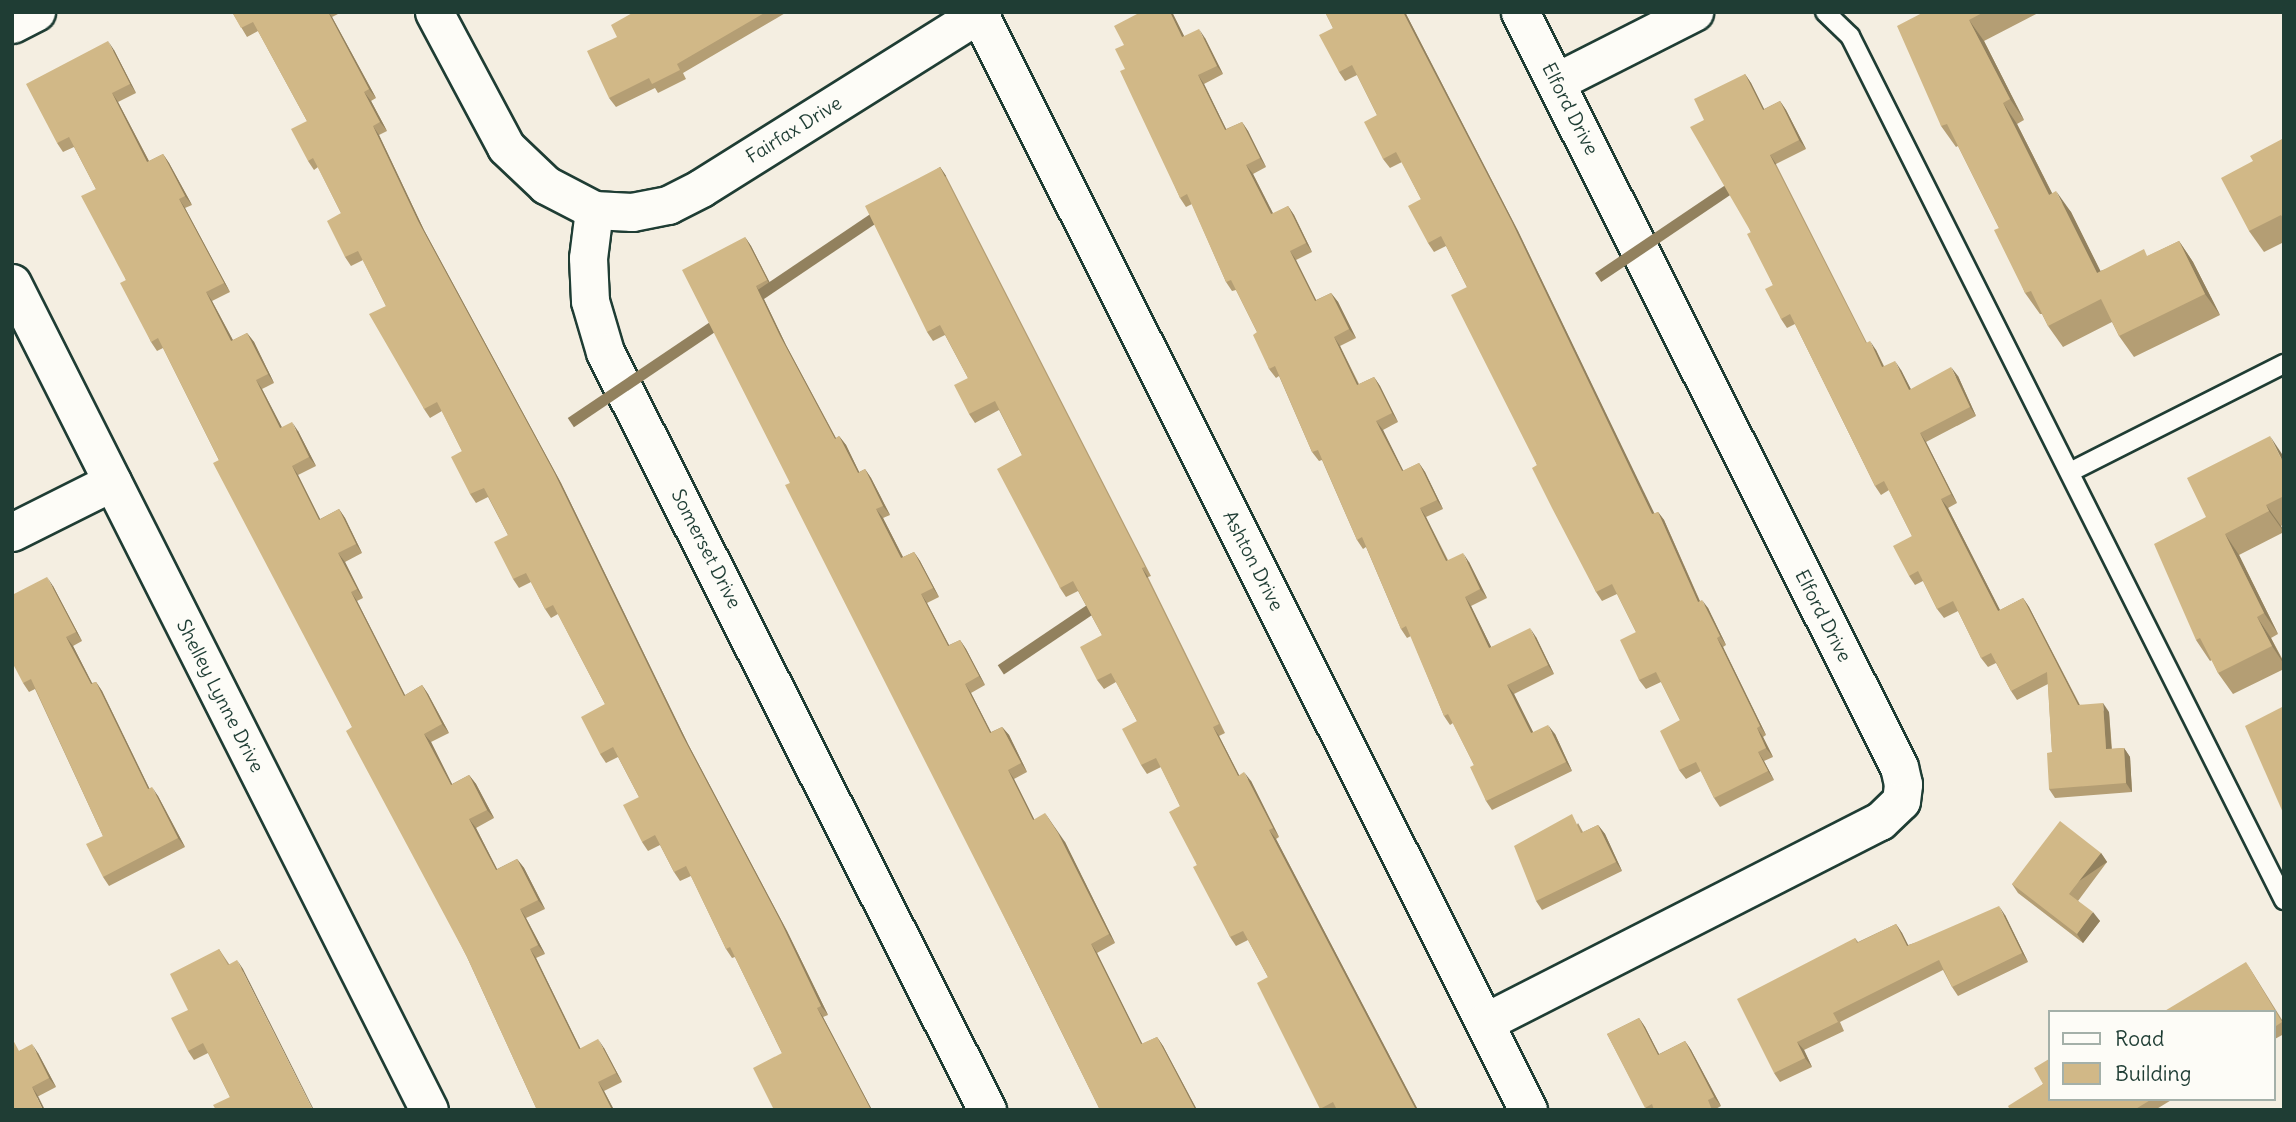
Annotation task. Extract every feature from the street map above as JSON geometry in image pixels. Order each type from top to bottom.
[{"type":"street","points":[[12,24],[36,12]]},
{"type":"street","points":[[435,12],[506,147],[546,185],[594,210]]},
{"type":"street","name":"Elford Drive","points":[[1485,1022],[1880,821],[1900,801],[1903,784],[1899,767],[1520,12]]},
{"type":"street","points":[[1556,82],[1694,12]]},
{"type":"street","name":"Fairfax Drive","points":[[594,210],[632,212],[668,205],[980,13]]},
{"type":"street","name":"Ashton Drive","points":[[980,13],[1528,1110]]},
{"type":"street","name":"Somerset Drive","points":[[594,210],[588,258],[590,301],[605,352],[987,1110]]},
{"type":"street","name":"Shelley Lynne Drive","points":[[12,283],[429,1110]]},
{"type":"street","points":[[12,532],[112,482]]},
{"type":"lane","points":[[1825,12],[1850,36],[2284,900]]},
{"type":"lane","points":[[2070,472],[2284,363]]},
{"type":"building","points":[[232,12],[328,12],[369,89],[364,92],[380,122],[373,126],[418,221],[555,474],[682,735],[781,922],[821,1006],[817,1008],[871,1110],[774,1110],[753,1068],[782,1053],[730,947],[726,949],[686,866],[674,872],[655,835],[642,842],[623,805],[639,797],[613,747],[600,754],[581,717],[605,704],[553,605],[545,609],[526,573],[513,579],[494,542],[508,535],[484,488],[470,494],[451,457],[462,451],[437,402],[424,409],[369,314],[386,306],[358,251],[345,257],[327,221],[341,213],[313,158],[308,161],[291,129],[307,121],[253,22],[241,28]]},
{"type":"building","points":[[634,12],[766,12],[677,64],[680,70],[652,84],[649,78],[609,98],[587,51],[617,37],[611,25]]},
{"type":"building","points":[[1141,12],[1170,12],[1182,37],[1199,29],[1217,66],[1198,75],[1225,130],[1242,122],[1260,158],[1246,165],[1271,214],[1288,206],[1306,243],[1290,251],[1315,301],[1331,293],[1349,329],[1334,337],[1357,385],[1374,377],[1392,413],[1376,421],[1402,471],[1419,463],[1437,500],[1420,508],[1446,561],[1463,553],[1480,589],[1465,597],[1489,648],[1530,628],[1548,665],[1507,685],[1531,733],[1548,725],[1566,762],[1486,801],[1470,767],[1474,765],[1448,714],[1444,716],[1406,626],[1401,629],[1362,537],[1357,540],[1318,450],[1312,452],[1275,366],[1269,369],[1253,335],[1257,332],[1231,280],[1226,282],[1187,194],[1180,198],[1120,71],[1125,69],[1115,49],[1124,45],[1114,26]]},
{"type":"building","points":[[1325,12],[1403,12],[1512,222],[1652,514],[1658,512],[1698,602],[1702,600],[1720,636],[1717,638],[1760,726],[1757,728],[1766,748],[1758,752],[1768,771],[1714,798],[1696,762],[1679,770],[1660,731],[1680,720],[1656,672],[1639,680],[1620,640],[1636,632],[1612,584],[1596,592],[1552,508],[1532,468],[1537,465],[1451,295],[1467,287],[1441,236],[1428,243],[1408,206],[1421,199],[1396,152],[1383,159],[1364,122],[1377,115],[1352,65],[1339,72],[1319,35],[1333,28]]},
{"type":"building","points":[[1924,12],[1984,12],[1969,20],[2010,99],[2003,103],[2049,195],[2056,191],[2097,273],[2144,249],[2147,256],[2179,241],[2205,294],[2119,336],[2101,299],[2048,326],[2031,291],[2025,293],[1994,230],[1999,228],[1947,124],[1941,126],[1897,26]]},
{"type":"building","points":[[108,41],[130,84],[112,93],[147,162],[163,154],[185,196],[179,199],[224,283],[206,292],[231,341],[247,333],[268,374],[256,380],[280,428],[292,422],[309,457],[292,466],[319,520],[339,509],[356,544],[338,553],[357,589],[351,592],[404,696],[422,685],[442,724],[424,734],[451,785],[469,775],[487,810],[469,819],[496,870],[517,859],[538,900],[520,909],[538,945],[530,949],[579,1049],[598,1039],[616,1073],[598,1082],[612,1110],[537,1110],[467,957],[346,731],[352,727],[213,463],[219,460],[158,338],[151,342],[120,283],[126,280],[81,196],[96,189],[69,137],[57,143],[26,84]]},
{"type":"building","points":[[1745,74],[1763,110],[1780,101],[1799,140],[1770,155],[1866,343],[1870,341],[1882,367],[1895,361],[1909,390],[1951,367],[1970,407],[1920,433],[1951,494],[1941,499],[1998,611],[2023,598],[2078,705],[2103,703],[2106,749],[2124,748],[2126,783],[2049,789],[2047,753],[2052,752],[2047,672],[2011,691],[1991,653],[1981,658],[1953,601],[1937,609],[1918,571],[1909,576],[1893,546],[1912,536],[1884,481],[1875,486],[1790,314],[1781,319],[1765,289],[1773,285],[1747,234],[1751,232],[1690,127],[1704,120],[1694,99]]},
{"type":"building","points":[[2284,138],[2284,220],[2281,215],[2249,231],[2221,178],[2253,161],[2250,156]]},
{"type":"building","points":[[940,167],[1145,567],[1142,568],[1219,724],[1213,727],[1238,776],[1244,772],[1273,828],[1269,830],[1416,1110],[1337,1110],[1333,1102],[1320,1109],[1257,983],[1268,977],[1243,931],[1230,937],[1193,867],[1197,865],[1169,812],[1180,806],[1156,758],[1141,765],[1122,729],[1137,721],[1111,673],[1097,680],[1080,647],[1102,635],[1073,581],[1060,588],[997,469],[1022,455],[995,401],[969,414],[954,385],[968,378],[940,325],[927,332],[865,206]]},
{"type":"building","points":[[745,237],[767,280],[756,286],[780,336],[835,439],[839,436],[858,473],[865,469],[883,506],[876,509],[901,558],[914,552],[933,588],[921,594],[948,646],[960,640],[979,676],[965,684],[990,733],[1002,727],[1021,763],[1008,770],[1033,820],[1045,813],[1058,833],[1109,934],[1091,944],[1141,1044],[1157,1037],[1195,1109],[1100,1110],[785,485],[790,483],[682,270]]},
{"type":"building","points":[[2270,436],[2284,464],[2284,496],[2266,505],[2269,511],[2225,534],[2264,613],[2257,617],[2272,646],[2218,673],[2200,638],[2196,640],[2154,544],[2206,517],[2187,478]]},
{"type":"building","points":[[47,577],[76,632],[66,637],[91,684],[96,682],[148,789],[152,787],[178,838],[103,877],[86,844],[103,836],[31,679],[23,683],[12,662],[12,595]]},
{"type":"building","points":[[2284,706],[2284,815],[2245,726]]},
{"type":"building","points":[[1572,814],[1581,833],[1598,825],[1616,862],[1536,901],[1514,846]]},
{"type":"building","points":[[2060,821],[2101,853],[2069,894],[2093,912],[2077,934],[2012,884]]},
{"type":"building","points":[[1999,906],[2022,953],[1952,987],[1939,960],[1833,1013],[1838,1022],[1797,1042],[1805,1058],[1774,1073],[1737,999],[1855,938],[1857,943],[1896,924],[1907,946]]},
{"type":"building","points":[[219,949],[228,965],[237,960],[313,1110],[216,1110],[213,1105],[230,1097],[203,1043],[188,1051],[171,1018],[188,1010],[170,974]]},
{"type":"building","points":[[2246,962],[2275,1010],[2166,1010]]},
{"type":"building","points":[[2275,1010],[2282,1022],[2275,1027]]},
{"type":"building","points":[[1639,1018],[1658,1055],[1685,1041],[1714,1097],[1708,1100],[1712,1110],[1654,1110],[1652,1104],[1645,1108],[1607,1034]]},
{"type":"building","points":[[12,1038],[19,1051],[32,1044],[49,1078],[32,1087],[43,1110],[12,1110]]},
{"type":"building","points":[[2048,1060],[2048,1101],[2149,1101],[2134,1110],[2010,1110],[2008,1106],[2043,1084],[2034,1068]]}]
